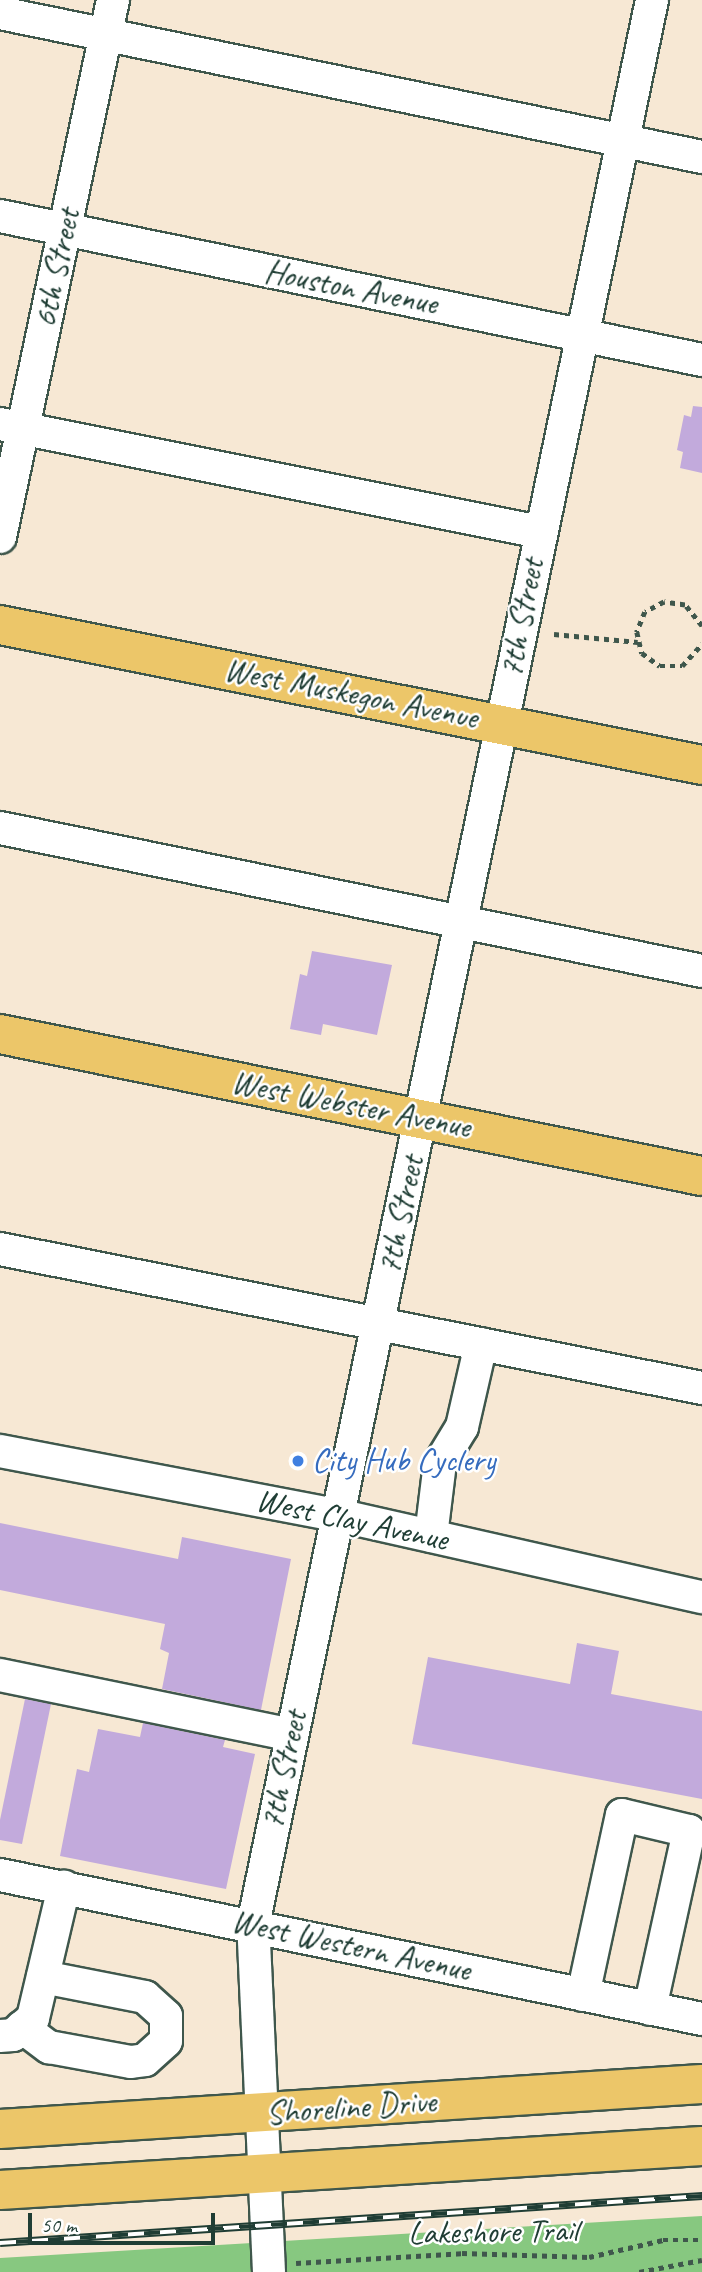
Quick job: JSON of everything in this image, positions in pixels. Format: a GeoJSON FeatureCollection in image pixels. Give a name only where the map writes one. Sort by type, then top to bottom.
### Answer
{"type":"FeatureCollection","features":[{"type":"Feature","properties":{"kind":"main road","name":"West Muskegon Avenue"},"geometry":{"type":"LineString","coordinates":[[0,625],[702,765]]}},
{"type":"Feature","properties":{"kind":"main road","name":"West Webster Avenue"},"geometry":{"type":"LineString","coordinates":[[0,1034],[702,1176]]}},
{"type":"Feature","properties":{"kind":"main road","name":"Shoreline Drive"},"geometry":{"type":"LineString","coordinates":[[0,2129],[702,2084]]}},
{"type":"Feature","properties":{"kind":"main road","name":"Shoreline Drive"},"geometry":{"type":"LineString","coordinates":[[0,2190],[702,2146]]}},
{"type":"Feature","properties":{"kind":"street","name":"6th Street"},"geometry":{"type":"LineString","coordinates":[[0,537],[11,427],[65,229],[113,0]]}},
{"type":"Feature","properties":{"kind":"street","name":"7th Street"},"geometry":{"type":"LineString","coordinates":[[268,2272],[253,1925],[652,0]]}},
{"type":"Feature","properties":{"kind":"street"},"geometry":{"type":"LineString","coordinates":[[0,13],[702,157]]}},
{"type":"Feature","properties":{"kind":"street","name":"Houston Avenue"},"geometry":{"type":"LineString","coordinates":[[0,216],[702,360]]}},
{"type":"Feature","properties":{"kind":"street"},"geometry":{"type":"LineString","coordinates":[[11,427],[540,533]]}},
{"type":"Feature","properties":{"kind":"street"},"geometry":{"type":"LineString","coordinates":[[0,828],[702,971]]}},
{"type":"Feature","properties":{"kind":"street"},"geometry":{"type":"LineString","coordinates":[[0,1249],[702,1388]]}},
{"type":"Feature","properties":{"kind":"street"},"geometry":{"type":"LineString","coordinates":[[431,1536],[440,1463],[458,1439],[481,1344]]}},
{"type":"Feature","properties":{"kind":"street","name":"West Clay Avenue"},"geometry":{"type":"LineString","coordinates":[[0,1451],[337,1515],[702,1597]]}},
{"type":"Feature","properties":{"kind":"street"},"geometry":{"type":"LineString","coordinates":[[0,1675],[292,1735]]}},
{"type":"Feature","properties":{"kind":"street"},"geometry":{"type":"LineString","coordinates":[[583,1995],[622,1815],[689,1831],[650,2009]]}},
{"type":"Feature","properties":{"kind":"street","name":"West Western Avenue"},"geometry":{"type":"LineString","coordinates":[[0,1875],[702,2019]]}},
{"type":"Feature","properties":{"kind":"street"},"geometry":{"type":"LineString","coordinates":[[11,2031],[33,2018],[64,1887]]}},
{"type":"Feature","properties":{"kind":"street"},"geometry":{"type":"LineString","coordinates":[[11,2031],[49,2047],[131,2062],[145,2060],[166,2041],[166,2016],[145,1997],[43,1977]]}},
{"type":"Feature","properties":{"kind":"path"},"geometry":{"type":"LineString","coordinates":[[702,626],[685,605],[664,602],[645,612],[638,642],[650,661],[671,668],[692,660],[702,644]]}},
{"type":"Feature","properties":{"kind":"path"},"geometry":{"type":"LineString","coordinates":[[554,634],[638,642]]}},
{"type":"Feature","properties":{"kind":"path","name":"Lakeshore Trail"},"geometry":{"type":"LineString","coordinates":[[292,2272],[292,2263],[462,2253],[589,2257],[663,2240],[702,2239]]}},
{"type":"Feature","properties":{"kind":"path"},"geometry":{"type":"LineString","coordinates":[[639,2272],[702,2260]]}},
{"type":"Feature","properties":{"kind":"green space"},"geometry":{"type":"Polygon","coordinates":[[[702,2216],[702,2272],[0,2272],[0,2258],[702,2216]]]}},
{"type":"Feature","properties":{"kind":"building"},"geometry":{"type":"Polygon","coordinates":[[[693,406],[702,407],[702,473],[680,468],[683,452],[677,450],[684,415],[691,417],[693,406]]]}},
{"type":"Feature","properties":{"kind":"building"},"geometry":{"type":"Polygon","coordinates":[[[312,951],[392,965],[377,1035],[323,1024],[321,1035],[290,1029],[300,974],[307,976],[312,951]]]}},
{"type":"Feature","properties":{"kind":"building"},"geometry":{"type":"Polygon","coordinates":[[[0,1523],[178,1559],[182,1537],[291,1559],[261,1710],[162,1689],[169,1653],[160,1649],[165,1624],[0,1590],[0,1523]]]}},
{"type":"Feature","properties":{"kind":"building"},"geometry":{"type":"Polygon","coordinates":[[[577,1643],[619,1651],[611,1694],[702,1711],[702,1799],[412,1744],[428,1657],[570,1684],[577,1643]]]}},
{"type":"Feature","properties":{"kind":"building"},"geometry":{"type":"Polygon","coordinates":[[[25,1699],[51,1704],[22,1844],[0,1840],[0,1820],[25,1699]]]}},
{"type":"Feature","properties":{"kind":"building"},"geometry":{"type":"Polygon","coordinates":[[[143,1723],[225,1740],[223,1747],[255,1754],[226,1889],[60,1856],[77,1769],[89,1772],[98,1729],[140,1737],[143,1723]]]}},
{"type":"Feature","properties":{"kind":"railway"},"geometry":{"type":"LineString","coordinates":[[0,2243],[702,2196]]}},
{"type":"Feature","properties":{"kind":"place","name":"City Hub Cyclery"},"geometry":{"type":"Point","coordinates":[298,1461]}}]}
